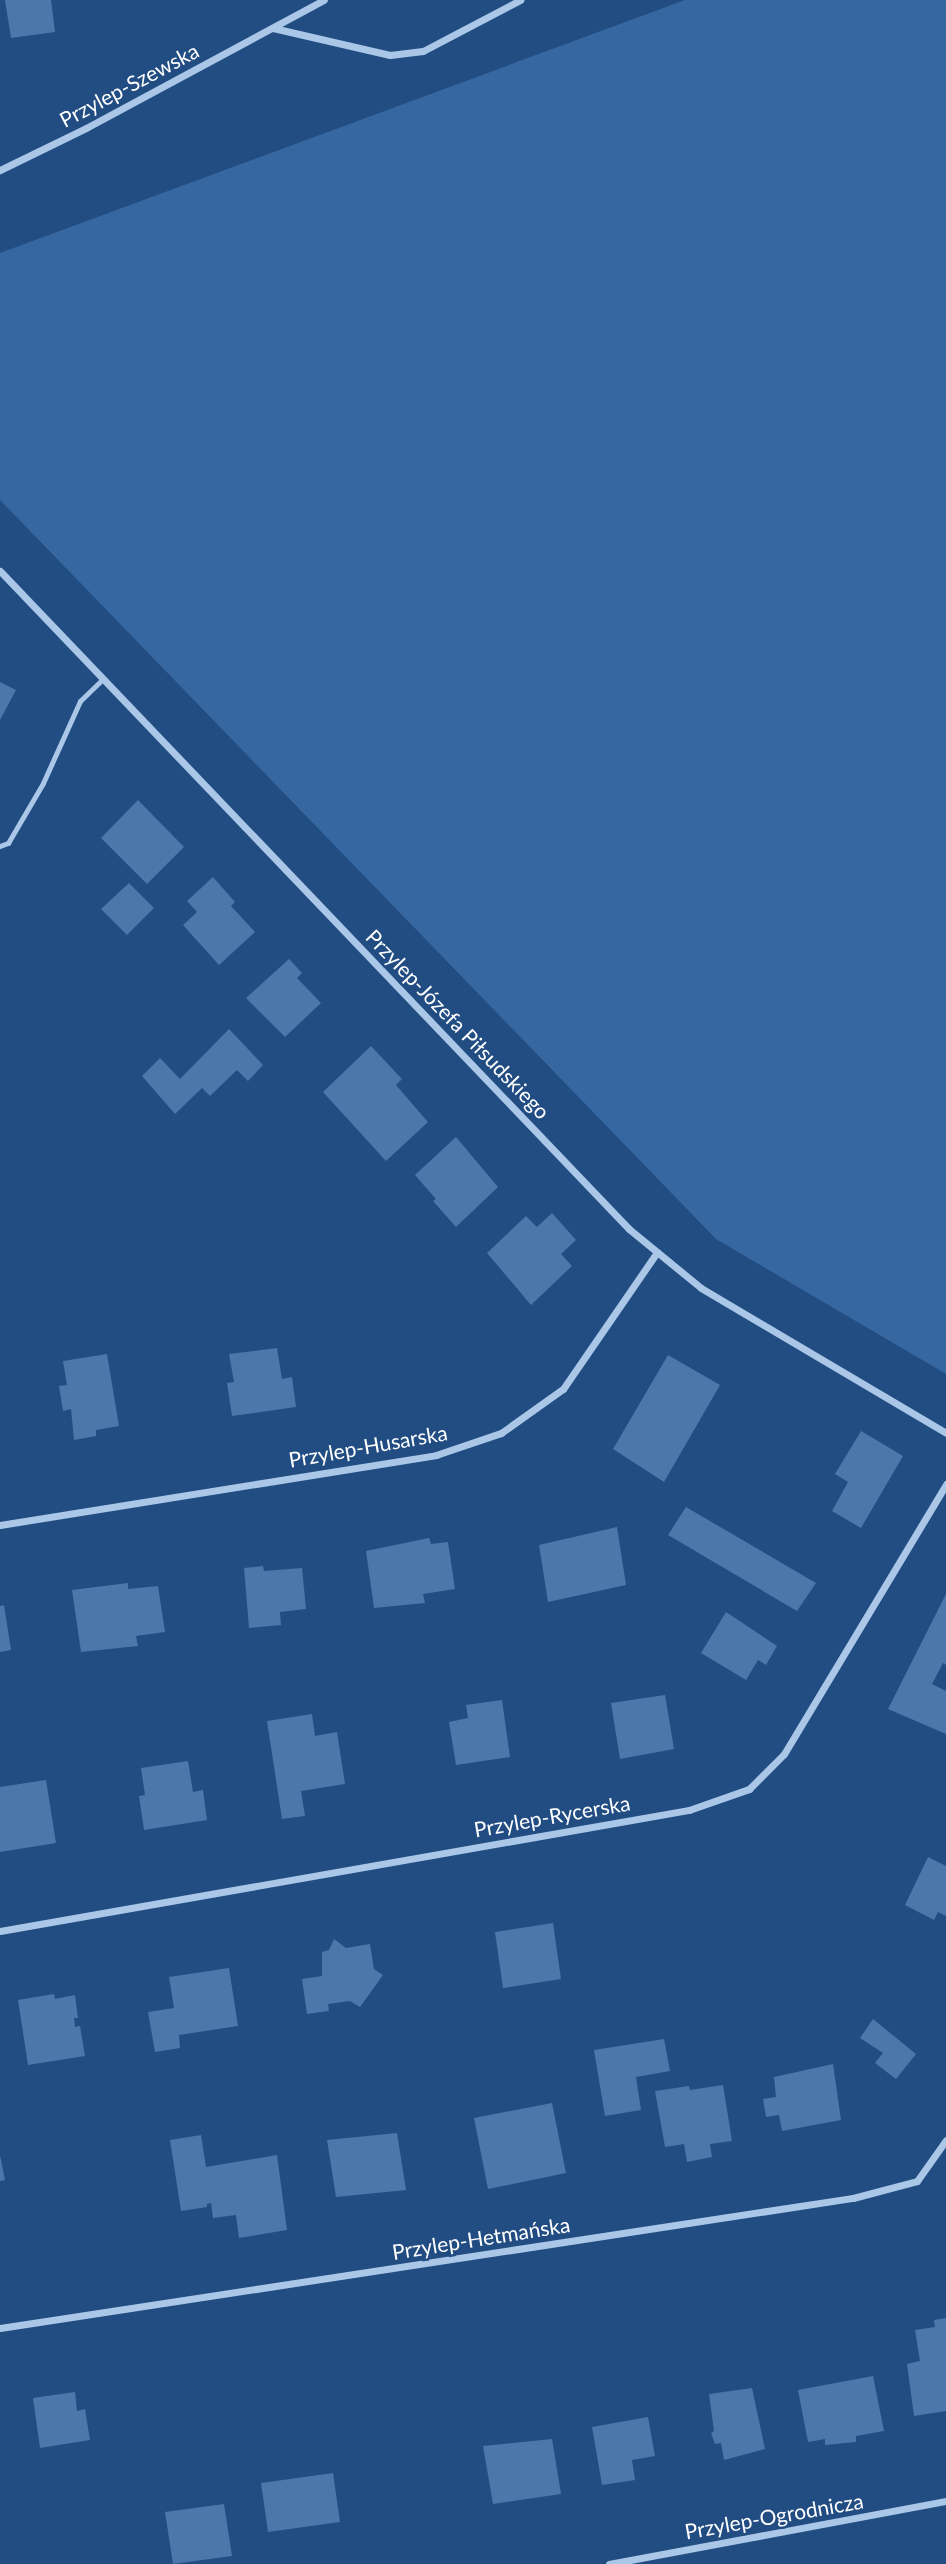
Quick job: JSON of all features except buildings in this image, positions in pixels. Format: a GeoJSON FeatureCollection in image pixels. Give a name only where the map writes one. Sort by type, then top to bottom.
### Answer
{"type":"FeatureCollection","features":[{"type":"Feature","properties":{"kind":"street","name":"Przylep-Szewska"},"geometry":{"type":"LineString","coordinates":[[0,170],[86,128],[324,0]]}},
{"type":"Feature","properties":{"kind":"street"},"geometry":{"type":"LineString","coordinates":[[273,28],[390,55],[401,54],[423,51],[520,0]]}},
{"type":"Feature","properties":{"kind":"street","name":"Przylep-Józefa Piłsudskiego"},"geometry":{"type":"LineString","coordinates":[[0,571],[629,1229],[701,1288],[946,1433]]}},
{"type":"Feature","properties":{"kind":"street","name":"Przylep-Husarska"},"geometry":{"type":"LineString","coordinates":[[0,1525],[436,1455],[501,1433],[563,1389],[657,1252]]}},
{"type":"Feature","properties":{"kind":"street","name":"Przylep-Rycerska"},"geometry":{"type":"LineString","coordinates":[[0,1931],[689,1810],[749,1789],[783,1754],[946,1484]]}},
{"type":"Feature","properties":{"kind":"street","name":"Przylep-Hetmańska"},"geometry":{"type":"LineString","coordinates":[[0,2328],[853,2198],[917,2180],[946,2140]]}},
{"type":"Feature","properties":{"kind":"street","name":"Przylep-Ogrodnicza"},"geometry":{"type":"LineString","coordinates":[[608,2564],[946,2501]]}},
{"type":"Feature","properties":{"kind":"lane"},"geometry":{"type":"LineString","coordinates":[[0,846],[8,843],[43,783],[80,701],[103,679]]}},
{"type":"Feature","properties":{"kind":"shaded area"},"geometry":{"type":"Polygon","coordinates":[[[685,0],[946,0],[946,1374],[716,1239],[0,500],[0,253],[685,0]]]}}]}
